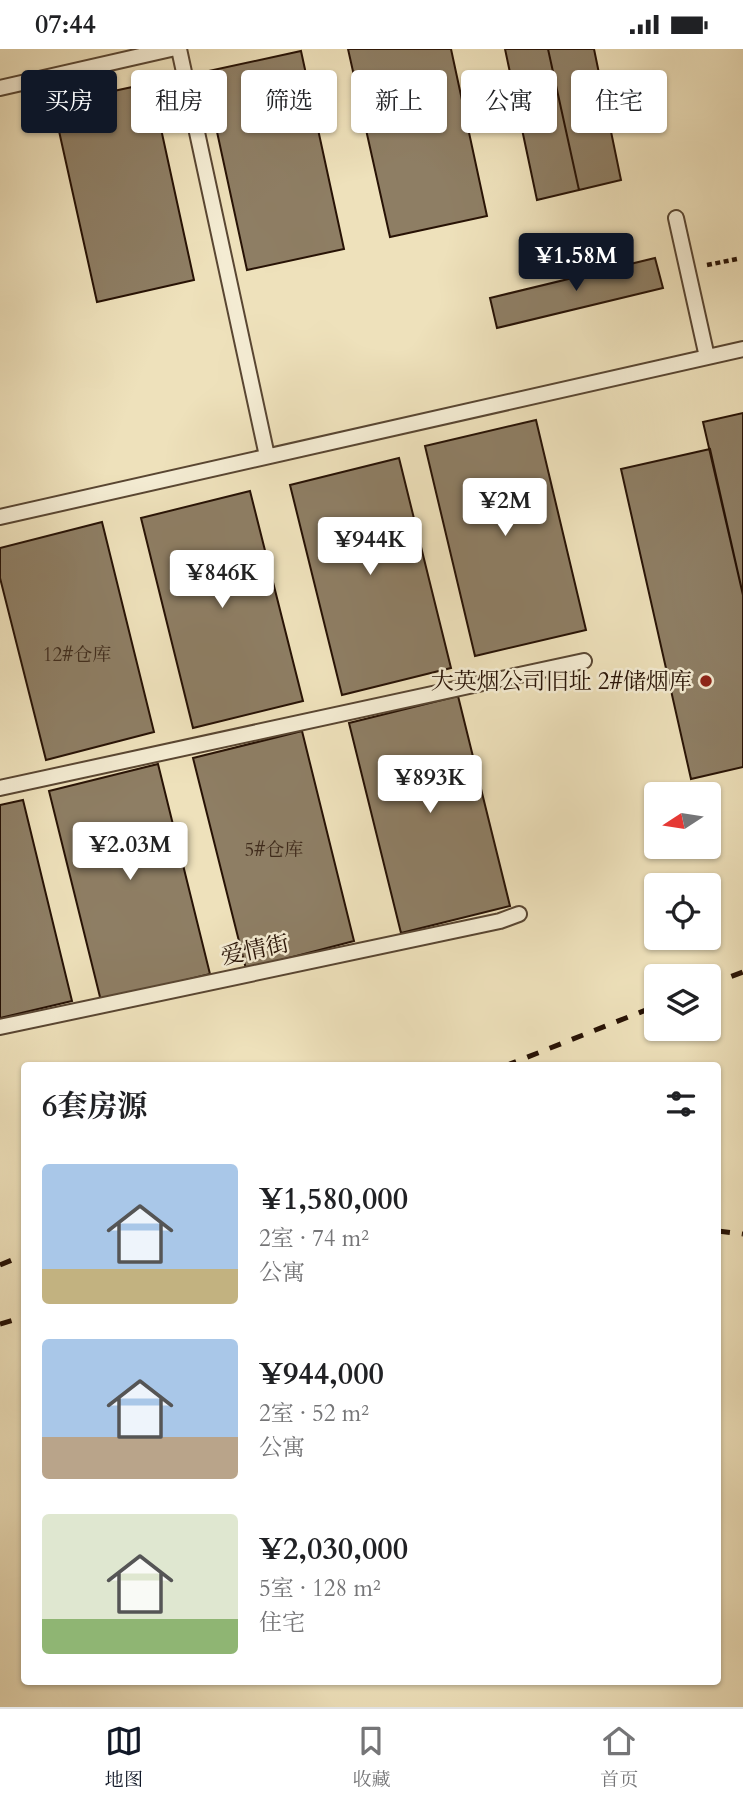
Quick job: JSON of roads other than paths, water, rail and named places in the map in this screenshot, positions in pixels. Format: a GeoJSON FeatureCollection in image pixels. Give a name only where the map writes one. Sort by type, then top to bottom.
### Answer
{"type":"FeatureCollection","features":[{"type":"Feature","properties":{"kind":"lane"},"geometry":{"type":"LineString","coordinates":[[0,88],[171,49]]}},
{"type":"Feature","properties":{"kind":"lane"},"geometry":{"type":"LineString","coordinates":[[178,49],[267,456]]}},
{"type":"Feature","properties":{"kind":"lane"},"geometry":{"type":"LineString","coordinates":[[676,218],[707,357]]}},
{"type":"Feature","properties":{"kind":"lane"},"geometry":{"type":"LineString","coordinates":[[0,517],[743,349]]}},
{"type":"Feature","properties":{"kind":"lane"},"geometry":{"type":"LineString","coordinates":[[0,788],[584,661]]}},
{"type":"Feature","properties":{"kind":"lane","name":"爱情街"},"geometry":{"type":"LineString","coordinates":[[0,1027],[500,921],[519,914]]}},
{"type":"Feature","properties":{"kind":"railway"},"geometry":{"type":"LineString","coordinates":[[721,980],[743,972]]}},
{"type":"Feature","properties":{"kind":"railway"},"geometry":{"type":"LineString","coordinates":[[515,1062],[644,1011]]}},
{"type":"Feature","properties":{"kind":"railway"},"geometry":{"type":"LineString","coordinates":[[721,1231],[743,1234]]}},
{"type":"Feature","properties":{"kind":"railway"},"geometry":{"type":"LineString","coordinates":[[0,1265],[21,1256]]}},
{"type":"Feature","properties":{"kind":"railway"},"geometry":{"type":"LineString","coordinates":[[0,1324],[21,1318]]}},
{"type":"Feature","properties":{"kind":"place","name":"大英烟公司旧址 2#储烟库"},"geometry":{"type":"Point","coordinates":[706,681]}}]}
